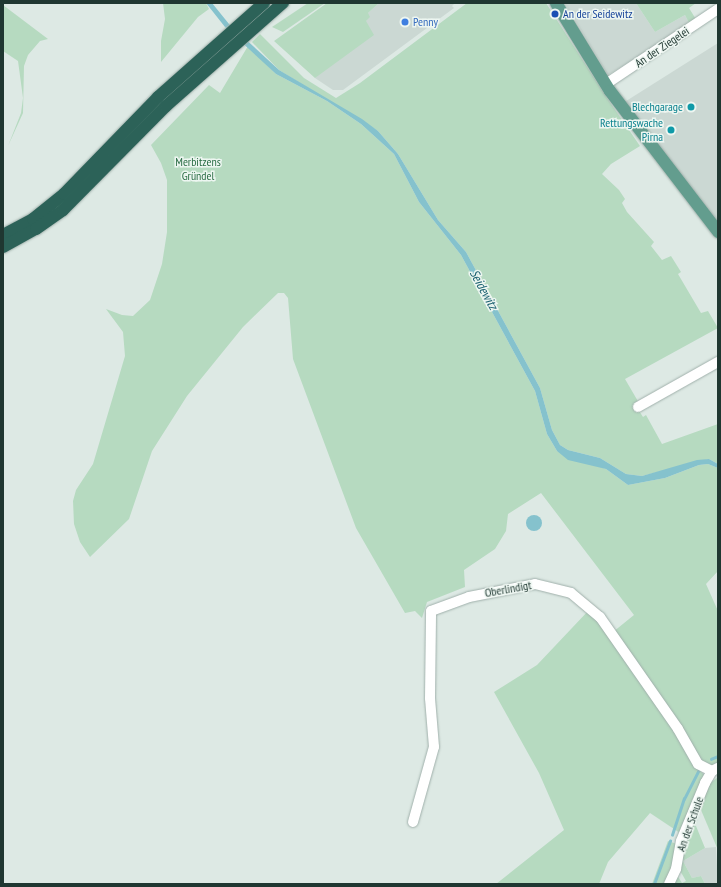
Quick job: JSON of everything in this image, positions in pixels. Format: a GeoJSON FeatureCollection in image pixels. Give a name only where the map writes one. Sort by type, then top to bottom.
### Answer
{"type":"FeatureCollection","features":[{"type":"Feature","properties":{"kind":"highway"},"geometry":{"type":"LineString","coordinates":[[3,235],[33,219],[64,194],[201,57],[268,7],[283,3]]}},
{"type":"Feature","properties":{"kind":"highway"},"geometry":{"type":"LineString","coordinates":[[3,247],[36,229],[63,210],[268,7],[287,3]]}},
{"type":"Feature","properties":{"kind":"main road"},"geometry":{"type":"LineString","coordinates":[[556,3],[606,84],[718,232]]}},
{"type":"Feature","properties":{"kind":"street","name":"An der Ziegelei"},"geometry":{"type":"LineString","coordinates":[[606,84],[718,9]]}},
{"type":"Feature","properties":{"kind":"street"},"geometry":{"type":"LineString","coordinates":[[638,407],[718,362]]}},
{"type":"Feature","properties":{"kind":"street","name":"Oberlindigt"},"geometry":{"type":"LineString","coordinates":[[413,822],[434,747],[430,698],[431,612],[468,597],[513,588],[546,585],[572,593],[595,613],[678,728],[698,764],[715,770]]}},
{"type":"Feature","properties":{"kind":"street","name":"An der Schule"},"geometry":{"type":"LineString","coordinates":[[669,884],[676,869],[681,841],[715,770]]}},
{"type":"Feature","properties":{"kind":"shaded area"},"geometry":{"type":"Polygon","coordinates":[[[379,3],[455,3],[452,6],[454,8],[343,90],[333,90],[315,78],[366,21],[368,13],[379,3]]]}},
{"type":"Feature","properties":{"kind":"shaded area"},"geometry":{"type":"Polygon","coordinates":[[[565,3],[636,3],[655,32],[685,15],[690,25],[608,75],[565,3]]]}},
{"type":"Feature","properties":{"kind":"shaded area"},"geometry":{"type":"Polygon","coordinates":[[[718,43],[718,226],[623,103],[718,43]]]}},
{"type":"Feature","properties":{"kind":"shaded area"},"geometry":{"type":"Polygon","coordinates":[[[716,847],[718,884],[705,884],[701,876],[692,878],[683,861],[705,848],[716,847]]]}},
{"type":"Feature","properties":{"kind":"green space"},"geometry":{"type":"Polygon","coordinates":[[[163,3],[206,3],[209,9],[198,17],[161,62],[161,41],[165,19],[163,3]]]}},
{"type":"Feature","properties":{"kind":"green space"},"geometry":{"type":"Polygon","coordinates":[[[308,3],[325,3],[283,32],[272,27],[308,3]]]}},
{"type":"Feature","properties":{"kind":"green space"},"geometry":{"type":"Polygon","coordinates":[[[327,3],[379,3],[368,13],[370,17],[366,21],[374,35],[315,78],[274,41],[327,3]]]}},
{"type":"Feature","properties":{"kind":"green space"},"geometry":{"type":"Polygon","coordinates":[[[467,3],[546,3],[607,98],[640,146],[611,164],[602,174],[619,190],[625,199],[622,203],[627,212],[654,242],[651,246],[662,260],[671,256],[681,272],[678,274],[701,313],[708,311],[718,328],[625,379],[639,403],[636,406],[643,417],[646,415],[662,444],[718,424],[718,464],[709,459],[642,476],[626,474],[600,458],[568,450],[560,445],[552,430],[540,388],[466,252],[438,220],[398,154],[378,131],[279,70],[252,42],[260,34],[304,78],[336,98],[360,83],[467,3]]]}},
{"type":"Feature","properties":{"kind":"green space"},"geometry":{"type":"Polygon","coordinates":[[[636,3],[696,3],[689,8],[697,21],[690,25],[685,15],[655,32],[636,3]]]}},
{"type":"Feature","properties":{"kind":"green space"},"geometry":{"type":"Polygon","coordinates":[[[3,5],[48,39],[40,41],[28,55],[24,66],[23,113],[8,146],[21,113],[23,98],[18,61],[3,51],[3,5]]]}},
{"type":"Feature","properties":{"kind":"green space","name":"Merbitzens Gründel"},"geometry":{"type":"Polygon","coordinates":[[[248,46],[276,74],[327,101],[361,124],[394,154],[419,202],[461,255],[535,391],[547,434],[557,451],[606,469],[628,485],[665,478],[699,465],[708,464],[718,468],[718,571],[706,584],[718,611],[718,764],[704,767],[613,632],[634,615],[541,493],[508,514],[506,531],[495,549],[464,570],[465,587],[427,602],[422,618],[415,611],[405,613],[356,528],[293,359],[288,298],[284,293],[278,293],[243,327],[187,396],[152,451],[129,519],[90,557],[80,542],[74,524],[73,501],[76,490],[93,464],[125,356],[123,332],[106,309],[122,315],[133,316],[150,300],[162,264],[167,232],[167,180],[161,163],[151,145],[209,85],[220,93],[248,46]]]}},
{"type":"Feature","properties":{"kind":"green space"},"geometry":{"type":"Polygon","coordinates":[[[589,610],[676,730],[696,766],[705,776],[680,833],[650,813],[608,862],[599,884],[496,884],[564,830],[539,773],[494,692],[537,665],[589,610]]]}},
{"type":"Feature","properties":{"kind":"green space"},"geometry":{"type":"Polygon","coordinates":[[[718,777],[718,850],[701,810],[708,785],[718,777]]]}},
{"type":"Feature","properties":{"kind":"green space"},"geometry":{"type":"Polygon","coordinates":[[[691,826],[696,826],[705,848],[683,861],[692,878],[701,876],[705,884],[672,884],[677,875],[682,883],[686,881],[678,867],[691,826]]]}},
{"type":"Feature","properties":{"kind":"green space"},"geometry":{"type":"Polygon","coordinates":[[[668,841],[677,844],[667,884],[652,884],[668,841]]]}},
{"type":"Feature","properties":{"kind":"water","name":"Seidewitz"},"geometry":{"type":"Polygon","coordinates":[[[206,3],[212,3],[229,24],[279,70],[362,119],[378,131],[398,154],[438,220],[466,252],[540,388],[552,430],[560,445],[568,450],[600,458],[626,474],[642,476],[697,460],[709,459],[718,464],[718,468],[708,464],[699,465],[665,478],[628,485],[606,469],[568,460],[557,451],[547,434],[535,391],[461,255],[419,202],[394,154],[361,124],[327,101],[276,74],[225,27],[206,3]]]}},
{"type":"Feature","properties":{"kind":"water"},"geometry":{"type":"Polygon","coordinates":[[[534,515],[541,520],[542,523],[537,530],[534,531],[527,526],[526,523],[531,516],[534,515]]]}},
{"type":"Feature","properties":{"kind":"waterway"},"geometry":{"type":"LineString","coordinates":[[711,759],[718,756]]}},
{"type":"Feature","properties":{"kind":"waterway"},"geometry":{"type":"LineString","coordinates":[[672,835],[684,799],[699,769]]}},
{"type":"Feature","properties":{"kind":"waterway"},"geometry":{"type":"LineString","coordinates":[[654,884],[670,841]]}},
{"type":"Feature","properties":{"kind":"place","name":"An der Seidewitz"},"geometry":{"type":"Point","coordinates":[555,14]}},
{"type":"Feature","properties":{"kind":"place","name":"Penny"},"geometry":{"type":"Point","coordinates":[405,22]}},
{"type":"Feature","properties":{"kind":"place","name":"Blechgarage"},"geometry":{"type":"Point","coordinates":[691,107]}},
{"type":"Feature","properties":{"kind":"place","name":"Rettungswache Pirna"},"geometry":{"type":"Point","coordinates":[671,130]}}]}
